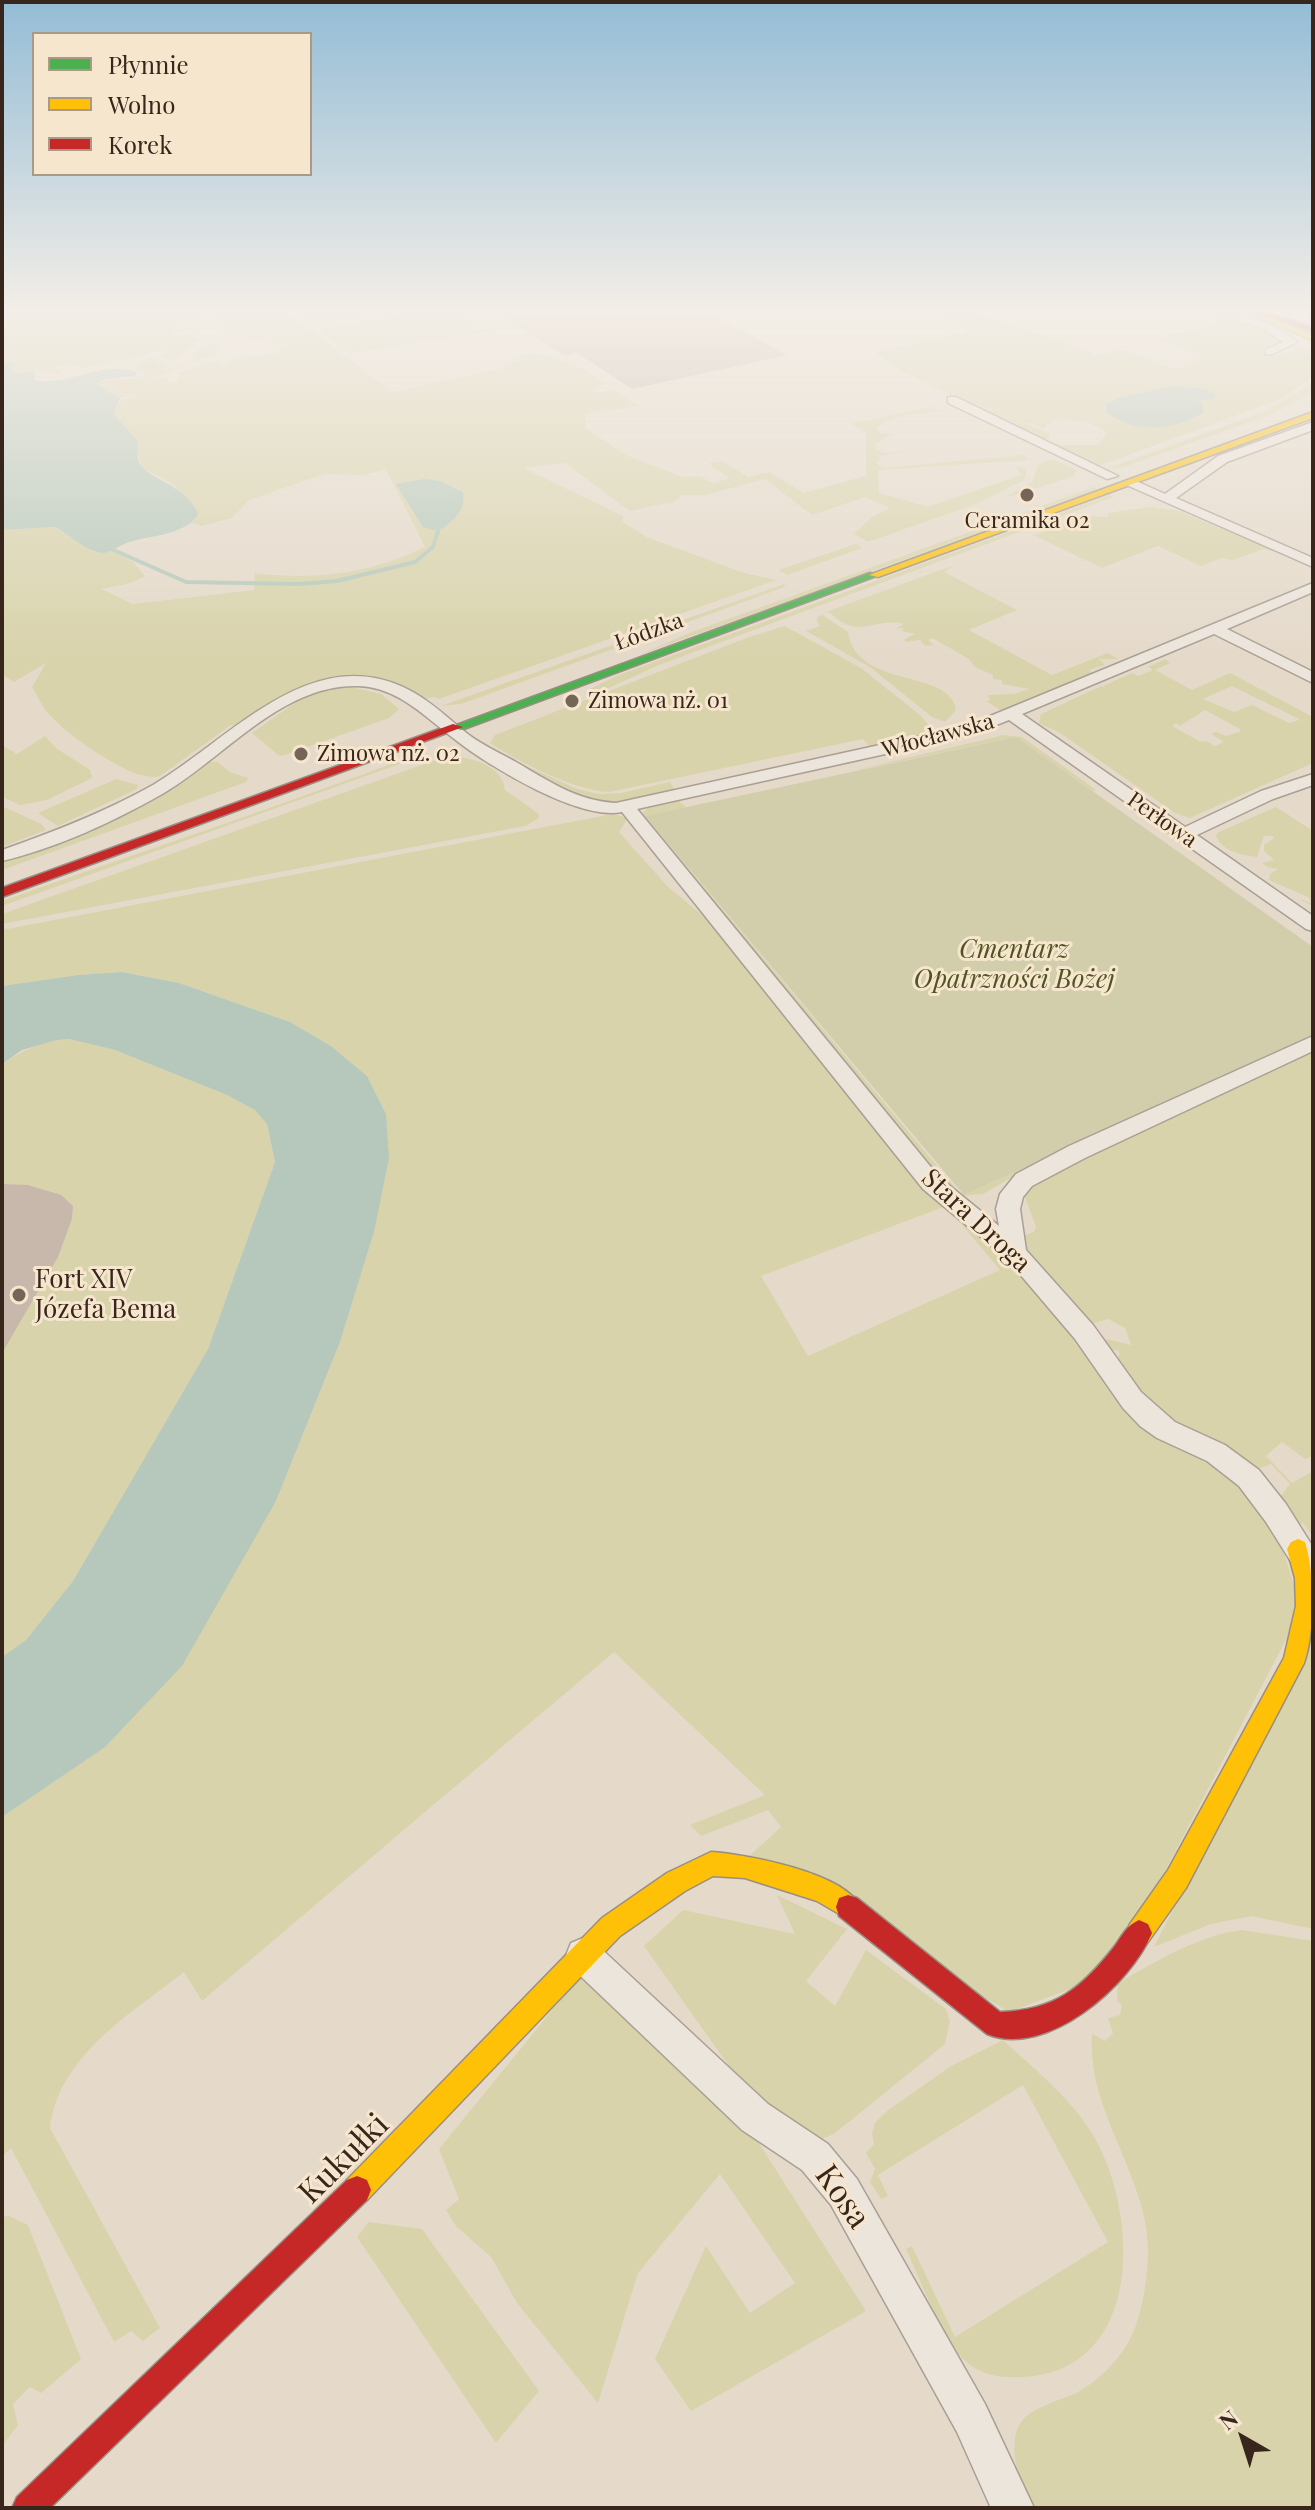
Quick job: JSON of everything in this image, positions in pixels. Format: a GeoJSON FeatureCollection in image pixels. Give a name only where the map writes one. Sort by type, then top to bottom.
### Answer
{"type":"FeatureCollection","features":[{"type":"Feature","properties":{"kind":"main road","name":"Łódzka"},"geometry":{"type":"LineString","coordinates":[[1120,480],[1253,426]]}},
{"type":"Feature","properties":{"kind":"main road","name":"Łódzka"},"geometry":{"type":"LineString","coordinates":[[2,876],[445,724],[1120,480],[1280,426]]}},
{"type":"Feature","properties":{"kind":"main road","name":"Łódzka"},"geometry":{"type":"LineString","coordinates":[[2,893],[445,724]]}},
{"type":"Feature","properties":{"kind":"main road","name":"Kukułki"},"geometry":{"type":"LineString","coordinates":[[28,2508],[350,2198],[611,1927],[641,1904],[711,1864],[745,1866],[823,1891],[854,1911],[996,2025],[1019,2026],[1041,2021],[1089,1997],[1112,1972],[1177,1879],[1279,1694],[1305,1635],[1310,1604],[1305,1560]]}},
{"type":"Feature","properties":{"kind":"street"},"geometry":{"type":"LineString","coordinates":[[1007,426],[1120,480],[1313,563]]}},
{"type":"Feature","properties":{"kind":"street"},"geometry":{"type":"LineString","coordinates":[[1164,499],[1182,491],[1199,473],[1217,462],[1313,426]]}},
{"type":"Feature","properties":{"kind":"street","name":"Włocławska"},"geometry":{"type":"LineString","coordinates":[[445,724],[561,795],[590,806],[626,806],[943,738],[1011,714],[1313,587]]}},
{"type":"Feature","properties":{"kind":"street"},"geometry":{"type":"LineString","coordinates":[[1214,628],[1313,678]]}},
{"type":"Feature","properties":{"kind":"street"},"geometry":{"type":"LineString","coordinates":[[2,856],[70,831],[158,789],[283,700],[305,690],[349,682],[381,684],[410,697],[445,724]]}},
{"type":"Feature","properties":{"kind":"street","name":"Perłowa"},"geometry":{"type":"LineString","coordinates":[[1011,714],[1313,925]]}},
{"type":"Feature","properties":{"kind":"street"},"geometry":{"type":"LineString","coordinates":[[1183,835],[1267,795],[1313,779]]}},
{"type":"Feature","properties":{"kind":"street","name":"Stara Droga"},"geometry":{"type":"LineString","coordinates":[[626,806],[931,1183],[1015,1253],[1084,1332],[1140,1409],[1166,1430],[1226,1459],[1249,1478],[1276,1513],[1305,1560]]}},
{"type":"Feature","properties":{"kind":"street"},"geometry":{"type":"LineString","coordinates":[[1015,1253],[1008,1209],[1012,1194],[1024,1180],[1077,1152],[1313,1043]]}},
{"type":"Feature","properties":{"kind":"street","name":"Kosa"},"geometry":{"type":"LineString","coordinates":[[583,1955],[755,2117],[815,2157],[844,2192],[971,2418],[1013,2508]]}},
{"type":"Feature","properties":{"kind":"shaded area"},"geometry":{"type":"Polygon","coordinates":[[[2,426],[124,426],[138,442],[137,458],[142,467],[184,495],[198,513],[188,525],[173,532],[135,540],[103,553],[86,547],[55,527],[2,530],[2,426]]]}},
{"type":"Feature","properties":{"kind":"shaded area"},"geometry":{"type":"Polygon","coordinates":[[[123,426],[585,426],[626,455],[683,477],[700,476],[713,483],[730,478],[710,463],[722,461],[748,477],[770,472],[803,493],[866,476],[866,433],[855,426],[880,426],[876,429],[880,433],[891,434],[875,445],[877,451],[888,453],[922,449],[879,456],[880,461],[876,462],[883,468],[1023,455],[1029,460],[878,470],[879,493],[928,507],[1021,475],[1015,466],[1027,469],[1024,480],[976,504],[868,542],[854,534],[870,518],[890,508],[865,497],[812,515],[765,479],[706,495],[681,495],[676,501],[630,511],[565,463],[524,468],[623,516],[623,522],[647,537],[744,573],[776,580],[439,699],[425,699],[399,685],[374,678],[351,676],[305,686],[238,726],[231,725],[160,776],[148,776],[101,756],[49,714],[32,687],[46,663],[14,682],[2,674],[2,530],[55,527],[94,552],[113,551],[133,562],[145,576],[131,583],[101,589],[133,604],[254,590],[255,573],[299,576],[364,569],[425,547],[386,469],[364,475],[324,474],[249,500],[232,518],[201,526],[191,523],[196,519],[194,504],[172,484],[143,468],[136,452],[139,446],[123,426]]]}},
{"type":"Feature","properties":{"kind":"shaded area"},"geometry":{"type":"Polygon","coordinates":[[[1017,426],[1032,426],[1049,433],[1049,439],[1017,426]]]}},
{"type":"Feature","properties":{"kind":"shaded area"},"geometry":{"type":"Polygon","coordinates":[[[1096,426],[1207,426],[1101,465],[1056,445],[1098,445],[1106,434],[1096,426]]]}},
{"type":"Feature","properties":{"kind":"shaded area"},"geometry":{"type":"Polygon","coordinates":[[[1224,426],[1239,426],[1124,467],[1109,468],[1224,426]]]}},
{"type":"Feature","properties":{"kind":"shaded area"},"geometry":{"type":"Polygon","coordinates":[[[1053,459],[1077,470],[1072,477],[1004,498],[1032,482],[1039,463],[1053,459]]]}},
{"type":"Feature","properties":{"kind":"shaded area"},"geometry":{"type":"Polygon","coordinates":[[[424,479],[440,481],[463,492],[457,515],[438,531],[423,527],[396,484],[424,479]]]}},
{"type":"Feature","properties":{"kind":"shaded area"},"geometry":{"type":"Polygon","coordinates":[[[1094,487],[1099,490],[641,654],[692,632],[1094,487]]]}},
{"type":"Feature","properties":{"kind":"shaded area"},"geometry":{"type":"Polygon","coordinates":[[[1110,495],[1114,497],[659,665],[600,692],[588,690],[616,676],[1110,495]]]}},
{"type":"Feature","properties":{"kind":"shaded area"},"geometry":{"type":"Polygon","coordinates":[[[1150,507],[1176,510],[1283,554],[1264,549],[1233,560],[1221,558],[1201,566],[1158,546],[1102,568],[1035,536],[1028,537],[1089,516],[1108,517],[1108,513],[1150,507]]]}},
{"type":"Feature","properties":{"kind":"shaded area"},"geometry":{"type":"Polygon","coordinates":[[[856,544],[862,548],[787,575],[778,570],[856,544]]]}},
{"type":"Feature","properties":{"kind":"shaded area"},"geometry":{"type":"Polygon","coordinates":[[[952,567],[944,572],[1017,610],[969,630],[1052,675],[1108,653],[1118,659],[1099,659],[1105,665],[1089,670],[1093,673],[1012,709],[1000,710],[986,701],[990,700],[988,695],[1014,694],[1029,689],[1002,684],[1002,680],[993,679],[993,675],[975,667],[969,659],[932,638],[928,640],[939,649],[933,645],[925,646],[920,640],[905,642],[915,634],[901,631],[904,628],[896,629],[901,623],[856,627],[829,612],[822,614],[952,567]]]}},
{"type":"Feature","properties":{"kind":"shaded area"},"geometry":{"type":"Polygon","coordinates":[[[784,584],[785,587],[461,704],[441,706],[784,584]]]}},
{"type":"Feature","properties":{"kind":"shaded area"},"geometry":{"type":"Polygon","coordinates":[[[821,614],[848,632],[855,650],[868,663],[938,688],[950,697],[956,710],[945,722],[932,717],[870,667],[806,631],[820,626],[816,619],[821,614]]]}},
{"type":"Feature","properties":{"kind":"shaded area"},"geometry":{"type":"Polygon","coordinates":[[[785,626],[861,668],[920,715],[932,729],[931,734],[871,749],[863,739],[609,792],[564,781],[531,767],[490,743],[495,735],[785,626]]]}},
{"type":"Feature","properties":{"kind":"shaded area"},"geometry":{"type":"Polygon","coordinates":[[[1165,659],[1170,663],[1155,670],[1192,690],[1230,673],[1313,717],[1313,763],[1190,818],[1175,813],[1060,733],[1039,723],[1041,714],[1101,686],[1105,688],[1103,686],[1132,673],[1138,676],[1153,670],[1148,667],[1165,659]],[[1232,686],[1203,699],[1234,712],[1252,705],[1289,723],[1299,720],[1299,719],[1232,686]],[[1205,710],[1180,726],[1176,723],[1172,726],[1215,746],[1224,742],[1211,734],[1216,732],[1226,736],[1240,732],[1240,729],[1205,710]]]}},
{"type":"Feature","properties":{"kind":"shaded area"},"geometry":{"type":"Polygon","coordinates":[[[347,686],[381,694],[399,709],[389,718],[282,756],[252,733],[303,697],[347,686]]]}},
{"type":"Feature","properties":{"kind":"shaded area"},"geometry":{"type":"Polygon","coordinates":[[[1004,735],[1022,737],[1096,790],[1093,791],[1016,737],[848,772],[1004,735]]]}},
{"type":"Feature","properties":{"kind":"shaded area"},"geometry":{"type":"Polygon","coordinates":[[[45,736],[56,748],[90,770],[92,778],[47,800],[20,805],[2,797],[2,745],[17,754],[45,736]]]}},
{"type":"Feature","properties":{"kind":"shaded area"},"geometry":{"type":"Polygon","coordinates":[[[415,755],[419,757],[2,906],[2,901],[415,755]]]}},
{"type":"Feature","properties":{"kind":"shaded area"},"geometry":{"type":"Polygon","coordinates":[[[447,756],[475,760],[491,768],[503,781],[505,790],[539,814],[538,819],[525,826],[2,924],[2,914],[447,756]]]}},
{"type":"Feature","properties":{"kind":"shaded area"},"geometry":{"type":"Polygon","coordinates":[[[513,760],[577,789],[599,794],[621,793],[670,782],[675,790],[607,804],[578,797],[513,760]]]}},
{"type":"Feature","properties":{"kind":"shaded area"},"geometry":{"type":"Polygon","coordinates":[[[210,762],[218,762],[230,772],[248,778],[246,782],[2,870],[2,863],[136,808],[210,762]]]}},
{"type":"Feature","properties":{"kind":"shaded area"},"geometry":{"type":"Polygon","coordinates":[[[835,776],[645,816],[962,1196],[938,1177],[641,814],[650,806],[678,800],[686,807],[835,776]]]}},
{"type":"Feature","properties":{"kind":"shaded area"},"geometry":{"type":"Polygon","coordinates":[[[116,779],[138,785],[137,789],[58,826],[38,813],[116,779]]]}},
{"type":"Feature","properties":{"kind":"shaded area"},"geometry":{"type":"Polygon","coordinates":[[[2,806],[41,824],[46,830],[2,847],[2,806]]]}},
{"type":"Feature","properties":{"kind":"shaded area"},"geometry":{"type":"Polygon","coordinates":[[[1276,807],[1313,831],[1313,906],[1299,899],[1312,903],[1308,897],[1269,880],[1270,874],[1278,869],[1262,863],[1274,860],[1264,851],[1264,845],[1273,836],[1264,836],[1257,857],[1227,848],[1216,835],[1276,807]]]}},
{"type":"Feature","properties":{"kind":"shaded area"},"geometry":{"type":"Polygon","coordinates":[[[613,814],[628,818],[619,832],[667,886],[718,928],[946,1206],[761,1276],[808,1356],[1000,1270],[953,1214],[961,1213],[1010,1255],[1072,1330],[1232,1475],[1274,1523],[1302,1609],[1141,1917],[1081,1985],[1009,2012],[747,1858],[781,1827],[768,1810],[701,1836],[690,1825],[765,1795],[614,1652],[202,2001],[184,1972],[100,2038],[82,2058],[56,2102],[50,2128],[160,2328],[143,2341],[131,2331],[114,2342],[11,2148],[2,2156],[2,1817],[104,1748],[276,1501],[340,1342],[374,1232],[386,1114],[367,1076],[331,1046],[290,1022],[179,983],[122,972],[2,986],[2,930],[613,814]]]}},
{"type":"Feature","properties":{"kind":"shaded area"},"geometry":{"type":"Polygon","coordinates":[[[122,972],[179,983],[290,1022],[331,1046],[367,1076],[386,1114],[389,1158],[374,1232],[340,1342],[276,1501],[182,1666],[104,1748],[2,1817],[2,1657],[26,1640],[73,1581],[208,1349],[275,1162],[267,1124],[255,1110],[227,1095],[115,1050],[69,1039],[57,1040],[22,1050],[2,1064],[2,986],[122,972]]]}},
{"type":"Feature","properties":{"kind":"shaded area"},"geometry":{"type":"Polygon","coordinates":[[[1313,1037],[1313,1040],[1007,1180],[983,1194],[962,1196],[1313,1037]]]}},
{"type":"Feature","properties":{"kind":"shaded area"},"geometry":{"type":"Polygon","coordinates":[[[69,1039],[115,1050],[227,1095],[255,1110],[267,1124],[275,1162],[208,1349],[73,1581],[26,1640],[2,1657],[2,1351],[58,1257],[72,1219],[73,1206],[57,1195],[40,1189],[2,1184],[2,1064],[34,1047],[69,1039]]]}},
{"type":"Feature","properties":{"kind":"shaded area"},"geometry":{"type":"Polygon","coordinates":[[[1313,1050],[1313,1456],[1305,1459],[1282,1442],[1266,1456],[1292,1483],[1313,1471],[1313,1537],[1303,1523],[1292,1528],[1277,1501],[1290,1484],[1271,1464],[1253,1471],[1157,1416],[1116,1358],[1120,1355],[1118,1350],[1110,1351],[1102,1342],[1107,1339],[1131,1345],[1125,1328],[1108,1319],[1091,1324],[1031,1262],[1020,1237],[1034,1232],[1036,1227],[1023,1192],[1046,1173],[1313,1050]]]}},
{"type":"Feature","properties":{"kind":"shaded area"},"geometry":{"type":"Polygon","coordinates":[[[1313,1633],[1313,1929],[1252,1916],[1211,1924],[1154,1947],[1313,1633]]]}},
{"type":"Feature","properties":{"kind":"shaded area"},"geometry":{"type":"Polygon","coordinates":[[[777,1895],[847,1929],[806,1981],[835,2006],[866,1950],[946,2009],[950,2021],[945,2044],[834,2134],[818,2140],[784,2126],[729,2066],[644,1946],[683,1910],[795,1934],[777,1895]]]}},
{"type":"Feature","properties":{"kind":"shaded area"},"geometry":{"type":"Polygon","coordinates":[[[1242,1930],[1313,1941],[1313,2508],[1029,2508],[1015,2460],[1015,2439],[1021,2422],[1043,2406],[1078,2392],[1109,2368],[1125,2348],[1136,2325],[1146,2279],[1148,2244],[1145,2221],[1131,2174],[1096,2082],[1092,2034],[1105,2041],[1113,2033],[1108,2018],[1120,2015],[1122,2006],[1117,2000],[1118,1983],[1194,1943],[1242,1930]]]}},
{"type":"Feature","properties":{"kind":"shaded area"},"geometry":{"type":"Polygon","coordinates":[[[584,1971],[746,2123],[866,2311],[691,2411],[655,2359],[706,2246],[750,2313],[795,2283],[720,2174],[638,2273],[598,2403],[517,2303],[491,2257],[456,2226],[446,2210],[459,2199],[439,2149],[584,1971]]]}},
{"type":"Feature","properties":{"kind":"shaded area"},"geometry":{"type":"Polygon","coordinates":[[[1003,2040],[1061,2094],[1086,2124],[1105,2159],[1116,2191],[1122,2226],[1123,2261],[1118,2295],[1107,2326],[1088,2351],[1061,2369],[1024,2377],[991,2375],[976,2369],[962,2358],[939,2322],[906,2249],[912,2246],[955,2337],[1108,2242],[1023,2085],[878,2175],[888,2196],[881,2199],[870,2182],[875,2169],[866,2153],[874,2144],[872,2133],[875,2123],[887,2111],[951,2066],[1003,2040]]]}},
{"type":"Feature","properties":{"kind":"shaded area"},"geometry":{"type":"Polygon","coordinates":[[[9,2216],[28,2225],[81,2359],[41,2393],[30,2387],[13,2404],[18,2425],[2,2446],[2,2217],[9,2216]]]}},
{"type":"Feature","properties":{"kind":"shaded area"},"geometry":{"type":"Polygon","coordinates":[[[369,2222],[422,2229],[539,2391],[496,2443],[357,2237],[369,2222]]]}},
{"type":"Feature","properties":{"kind":"green space","name":"Cmentarz Opatrzności Bożej"},"geometry":{"type":"Polygon","coordinates":[[[1016,737],[1313,947],[1313,1037],[964,1195],[645,816],[1016,737]]]}},
{"type":"Feature","properties":{"kind":"building","name":"Fort XIV Józefa Bema"},"geometry":{"type":"Polygon","coordinates":[[[2,1184],[28,1185],[61,1195],[73,1206],[72,1219],[58,1257],[2,1353],[2,1184]]]}},
{"type":"Feature","properties":{"kind":"waterway"},"geometry":{"type":"LineString","coordinates":[[109,548],[186,582],[298,584],[337,581],[415,562],[433,547],[438,531]]}},
{"type":"Feature","properties":{"kind":"traffic: fast"},"geometry":{"type":"LineString","coordinates":[[457,727],[874,575]]}},
{"type":"Feature","properties":{"kind":"traffic: slow"},"geometry":{"type":"LineString","coordinates":[[874,575],[1282,426]]}},
{"type":"Feature","properties":{"kind":"traffic: slow"},"geometry":{"type":"LineString","coordinates":[[1139,1933],[1177,1879],[1293,1663],[1307,1606],[1298,1549]]}},
{"type":"Feature","properties":{"kind":"traffic: slow"},"geometry":{"type":"LineString","coordinates":[[357,2190],[611,1927],[676,1882],[711,1864],[745,1866],[823,1891],[848,1907]]}},
{"type":"Feature","properties":{"kind":"traffic: jam"},"geometry":{"type":"LineString","coordinates":[[2,893],[457,727]]}},
{"type":"Feature","properties":{"kind":"traffic: jam"},"geometry":{"type":"LineString","coordinates":[[848,1907],[996,2025],[1044,2020],[1081,2001],[1111,1971],[1139,1933]]}},
{"type":"Feature","properties":{"kind":"traffic: jam"},"geometry":{"type":"LineString","coordinates":[[28,2508],[357,2190]]}},
{"type":"Feature","properties":{"kind":"place","name":"Ceramika 02"},"geometry":{"type":"Point","coordinates":[1027,495]}},
{"type":"Feature","properties":{"kind":"place","name":"Zimowa nż. 01"},"geometry":{"type":"Point","coordinates":[572,701]}},
{"type":"Feature","properties":{"kind":"place","name":"Zimowa nż. 02"},"geometry":{"type":"Point","coordinates":[301,754]}},
{"type":"Feature","properties":{"kind":"place","name":"Fort XIV Józefa Bema"},"geometry":{"type":"Point","coordinates":[19,1295]}}]}
